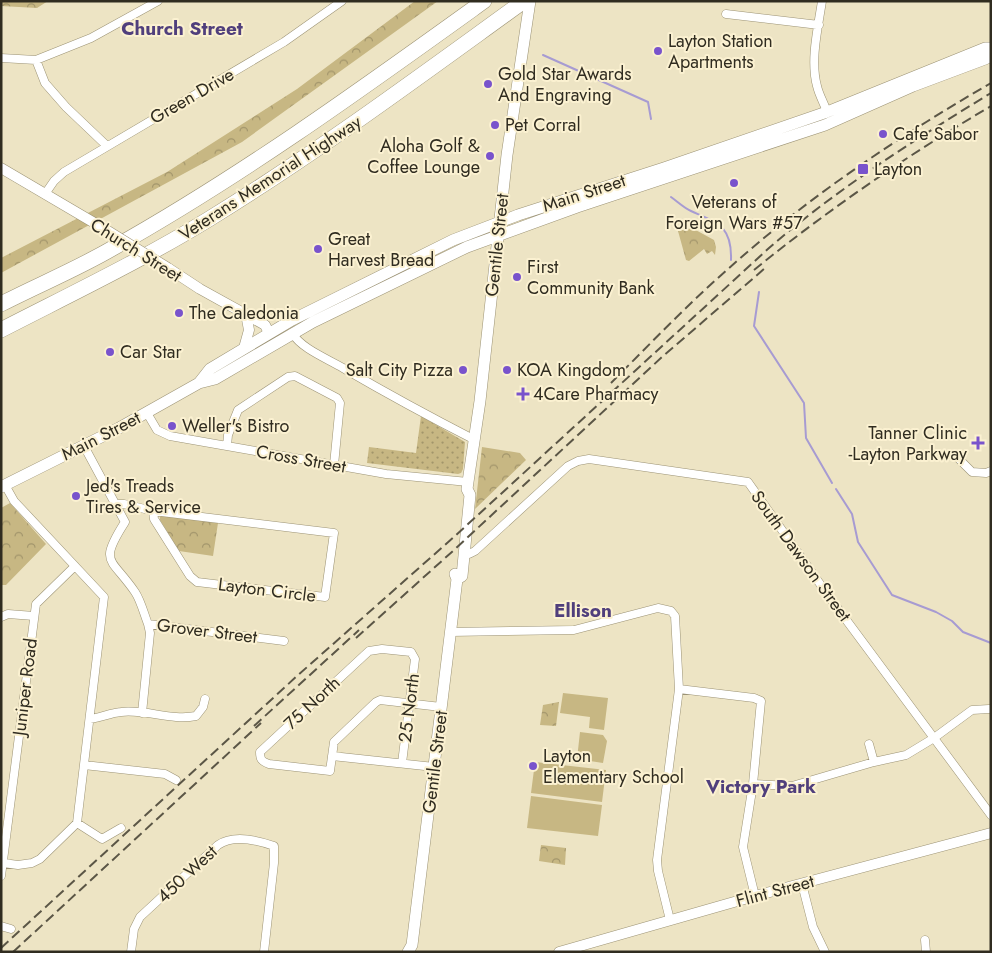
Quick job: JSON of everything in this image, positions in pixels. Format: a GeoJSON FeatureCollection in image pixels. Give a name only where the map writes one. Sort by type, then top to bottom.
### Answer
{"type":"FeatureCollection","features":[{"type":"Feature","properties":{"kind":"highway"},"geometry":{"type":"LineString","coordinates":[[375,80],[468,1]]}},
{"type":"Feature","properties":{"kind":"highway","name":"Veterans Memorial Highway"},"geometry":{"type":"LineString","coordinates":[[1,304],[112,249],[210,190],[375,80],[484,1]]}},
{"type":"Feature","properties":{"kind":"highway","name":"Veterans Memorial Highway"},"geometry":{"type":"LineString","coordinates":[[1,330],[166,244],[249,194],[376,109],[524,1]]}},
{"type":"Feature","properties":{"kind":"main road","name":"Gentile Street"},"geometry":{"type":"LineString","coordinates":[[412,950],[457,579],[455,575],[464,495],[468,486],[475,440],[507,155],[530,1]]}},
{"type":"Feature","properties":{"kind":"main road","name":"Main Street"},"geometry":{"type":"LineString","coordinates":[[198,383],[210,369],[269,333],[327,302],[453,240],[500,221],[587,191],[664,168],[827,112],[877,90],[991,48]]}},
{"type":"Feature","properties":{"kind":"main road","name":"Main Street"},"geometry":{"type":"LineString","coordinates":[[3,486],[147,413],[198,383],[215,379],[292,333],[448,255],[577,207],[825,125],[907,89],[991,56]]}},
{"type":"Feature","properties":{"kind":"main road"},"geometry":{"type":"LineString","coordinates":[[292,333],[294,326],[315,315],[327,302]]}},
{"type":"Feature","properties":{"kind":"main road","name":"Gentile Street"},"geometry":{"type":"LineString","coordinates":[[457,579],[462,576],[465,554],[470,495],[468,486]]}},
{"type":"Feature","properties":{"kind":"street"},"geometry":{"type":"LineString","coordinates":[[1,58],[36,60],[91,38],[158,1]]}},
{"type":"Feature","properties":{"kind":"street","name":"Green Drive"},"geometry":{"type":"LineString","coordinates":[[46,194],[54,181],[64,172],[276,47],[342,1]]}},
{"type":"Feature","properties":{"kind":"street"},"geometry":{"type":"LineString","coordinates":[[822,1],[815,75],[817,88],[827,112]]}},
{"type":"Feature","properties":{"kind":"street"},"geometry":{"type":"LineString","coordinates":[[726,14],[819,25]]}},
{"type":"Feature","properties":{"kind":"street"},"geometry":{"type":"LineString","coordinates":[[36,60],[45,83],[66,107],[107,146]]}},
{"type":"Feature","properties":{"kind":"street","name":"Church Street"},"geometry":{"type":"LineString","coordinates":[[2,170],[103,228],[200,289],[265,325],[269,333]]}},
{"type":"Feature","properties":{"kind":"street"},"geometry":{"type":"LineString","coordinates":[[244,348],[249,330],[246,314]]}},
{"type":"Feature","properties":{"kind":"street"},"geometry":{"type":"LineString","coordinates":[[292,333],[297,341],[316,353],[416,410],[475,440]]}},
{"type":"Feature","properties":{"kind":"street"},"geometry":{"type":"LineString","coordinates":[[227,446],[228,435],[238,410],[288,377],[295,376],[337,398],[340,403],[334,465]]}},
{"type":"Feature","properties":{"kind":"street","name":"Cross Street"},"geometry":{"type":"LineString","coordinates":[[147,413],[156,429],[164,435],[386,474],[468,486]]}},
{"type":"Feature","properties":{"kind":"street"},"geometry":{"type":"LineString","coordinates":[[84,446],[117,504]]}},
{"type":"Feature","properties":{"kind":"street"},"geometry":{"type":"LineString","coordinates":[[956,456],[972,472],[986,473],[991,471]]}},
{"type":"Feature","properties":{"kind":"street","name":"South Dawson Street"},"geometry":{"type":"LineString","coordinates":[[465,554],[474,551],[568,466],[578,460],[589,459],[748,482],[830,598],[934,738],[942,752],[991,814]]}},
{"type":"Feature","properties":{"kind":"street"},"geometry":{"type":"LineString","coordinates":[[3,486],[14,501],[104,597],[76,823],[40,859],[18,865],[3,862]]}},
{"type":"Feature","properties":{"kind":"street","name":"Layton Circle"},"geometry":{"type":"LineString","coordinates":[[117,504],[153,511],[334,533],[325,597],[197,582],[190,576],[154,519],[153,511]]}},
{"type":"Feature","properties":{"kind":"street","name":"Grover Street"},"geometry":{"type":"LineString","coordinates":[[117,504],[125,522],[111,543],[109,556],[113,565],[136,593],[148,624],[284,642]]}},
{"type":"Feature","properties":{"kind":"street","name":"Juniper Road"},"geometry":{"type":"LineString","coordinates":[[1,876],[36,604],[75,566]]}},
{"type":"Feature","properties":{"kind":"street"},"geometry":{"type":"LineString","coordinates":[[450,632],[574,630],[658,608],[671,611],[675,616],[679,689],[657,860],[670,920]]}},
{"type":"Feature","properties":{"kind":"street"},"geometry":{"type":"LineString","coordinates":[[1,617],[8,614],[34,616]]}},
{"type":"Feature","properties":{"kind":"street"},"geometry":{"type":"LineString","coordinates":[[142,713],[150,633],[148,624]]}},
{"type":"Feature","properties":{"kind":"street","name":"75 North"},"geometry":{"type":"LineString","coordinates":[[332,756],[330,771],[268,764],[262,762],[260,752],[369,650],[382,649],[413,654]]}},
{"type":"Feature","properties":{"kind":"street","name":"25 North"},"geometry":{"type":"LineString","coordinates":[[402,763],[415,658],[413,654]]}},
{"type":"Feature","properties":{"kind":"street"},"geometry":{"type":"LineString","coordinates":[[679,689],[754,698],[761,701],[753,784],[743,847],[755,896]]}},
{"type":"Feature","properties":{"kind":"street"},"geometry":{"type":"LineString","coordinates":[[90,718],[121,712],[183,718],[196,716],[203,707],[205,699]]}},
{"type":"Feature","properties":{"kind":"street"},"geometry":{"type":"LineString","coordinates":[[434,767],[332,756],[334,742],[380,700],[441,707]]}},
{"type":"Feature","properties":{"kind":"street"},"geometry":{"type":"LineString","coordinates":[[753,784],[792,786],[874,762],[906,755],[934,738],[972,710],[989,709]]}},
{"type":"Feature","properties":{"kind":"street"},"geometry":{"type":"LineString","coordinates":[[869,744],[874,762]]}},
{"type":"Feature","properties":{"kind":"street"},"geometry":{"type":"LineString","coordinates":[[84,765],[165,774],[176,780]]}},
{"type":"Feature","properties":{"kind":"street"},"geometry":{"type":"LineString","coordinates":[[76,823],[102,839],[121,828]]}},
{"type":"Feature","properties":{"kind":"street","name":"Flint Street"},"geometry":{"type":"LineString","coordinates":[[559,952],[755,896],[991,833]]}},
{"type":"Feature","properties":{"kind":"street","name":"450 West"},"geometry":{"type":"LineString","coordinates":[[131,952],[136,922],[218,844],[225,840],[259,841],[274,846],[274,863],[264,952]]}},
{"type":"Feature","properties":{"kind":"street"},"geometry":{"type":"LineString","coordinates":[[802,884],[813,927],[825,952]]}},
{"type":"Feature","properties":{"kind":"street"},"geometry":{"type":"LineString","coordinates":[[1,926],[10,929]]}},
{"type":"Feature","properties":{"kind":"street"},"geometry":{"type":"LineString","coordinates":[[924,940],[926,952]]}},
{"type":"Feature","properties":{"kind":"green space"},"geometry":{"type":"Polygon","coordinates":[[[1,1],[48,1],[37,8],[1,6],[1,1]]]}},
{"type":"Feature","properties":{"kind":"green space"},"geometry":{"type":"Polygon","coordinates":[[[415,1],[438,1],[242,142],[1,273],[1,258],[167,172],[297,89],[415,1]]]}},
{"type":"Feature","properties":{"kind":"green space"},"geometry":{"type":"Polygon","coordinates":[[[692,228],[714,240],[716,247],[715,255],[712,251],[707,254],[704,249],[689,261],[686,260],[678,231],[692,228]]]}},
{"type":"Feature","properties":{"kind":"green space"},"geometry":{"type":"Polygon","coordinates":[[[421,416],[465,442],[461,473],[367,463],[369,447],[416,453],[421,416]]]}},
{"type":"Feature","properties":{"kind":"green space"},"geometry":{"type":"Polygon","coordinates":[[[482,447],[520,453],[526,460],[475,509],[482,447]]]}},
{"type":"Feature","properties":{"kind":"green space"},"geometry":{"type":"Polygon","coordinates":[[[10,503],[46,544],[6,585],[1,585],[1,508],[10,503]]]}},
{"type":"Feature","properties":{"kind":"green space"},"geometry":{"type":"Polygon","coordinates":[[[162,515],[218,523],[213,556],[179,551],[160,520],[162,515]]]}},
{"type":"Feature","properties":{"kind":"green space"},"geometry":{"type":"Polygon","coordinates":[[[563,693],[608,698],[604,730],[589,728],[590,717],[560,713],[563,693]]]}},
{"type":"Feature","properties":{"kind":"green space"},"geometry":{"type":"Polygon","coordinates":[[[559,702],[556,726],[540,725],[543,705],[559,702]]]}},
{"type":"Feature","properties":{"kind":"green space"},"geometry":{"type":"Polygon","coordinates":[[[580,732],[603,735],[607,741],[603,763],[577,759],[580,732]]]}},
{"type":"Feature","properties":{"kind":"green space"},"geometry":{"type":"Polygon","coordinates":[[[535,762],[606,770],[602,802],[531,793],[535,762]]]}},
{"type":"Feature","properties":{"kind":"green space"},"geometry":{"type":"Polygon","coordinates":[[[531,796],[602,805],[598,836],[527,828],[531,796]]]}},
{"type":"Feature","properties":{"kind":"green space"},"geometry":{"type":"Polygon","coordinates":[[[541,845],[566,848],[565,865],[539,861],[541,845]]]}},
{"type":"Feature","properties":{"kind":"waterway"},"geometry":{"type":"LineString","coordinates":[[543,55],[648,102],[651,119]]}},
{"type":"Feature","properties":{"kind":"waterway"},"geometry":{"type":"LineString","coordinates":[[671,197],[686,208],[722,227],[729,240],[731,260]]}},
{"type":"Feature","properties":{"kind":"waterway"},"geometry":{"type":"LineString","coordinates":[[759,292],[754,326],[804,403],[806,438],[832,483]]}},
{"type":"Feature","properties":{"kind":"waterway"},"geometry":{"type":"LineString","coordinates":[[836,489],[852,514],[858,542],[892,595],[936,612],[952,621],[963,632],[991,643]]}},
{"type":"Feature","properties":{"kind":"railway"},"geometry":{"type":"LineString","coordinates":[[611,383],[713,283],[790,217],[855,169],[991,83]]}},
{"type":"Feature","properties":{"kind":"railway"},"geometry":{"type":"LineString","coordinates":[[1,948],[297,676],[455,536],[769,248],[849,185],[991,93]]}},
{"type":"Feature","properties":{"kind":"railway"},"geometry":{"type":"LineString","coordinates":[[754,270],[870,183],[991,106]]}},
{"type":"Feature","properties":{"kind":"railway"},"geometry":{"type":"LineString","coordinates":[[356,638],[662,357],[764,269]]}},
{"type":"Feature","properties":{"kind":"railway"},"geometry":{"type":"LineString","coordinates":[[254,726],[359,630]]}},
{"type":"Feature","properties":{"kind":"railway"},"geometry":{"type":"LineString","coordinates":[[13,952],[261,723]]}},
{"type":"Feature","properties":{"kind":"place","name":"Layton Station Apartments"},"geometry":{"type":"Point","coordinates":[658,51]}},
{"type":"Feature","properties":{"kind":"place","name":"Gold Star Awards And Engraving"},"geometry":{"type":"Point","coordinates":[488,84]}},
{"type":"Feature","properties":{"kind":"place","name":"Pet Corral"},"geometry":{"type":"Point","coordinates":[495,125]}},
{"type":"Feature","properties":{"kind":"place","name":"Cafe Sabor"},"geometry":{"type":"Point","coordinates":[883,134]}},
{"type":"Feature","properties":{"kind":"place","name":"Aloha Golf & Coffee Lounge"},"geometry":{"type":"Point","coordinates":[490,156]}},
{"type":"Feature","properties":{"kind":"place","name":"Layton"},"geometry":{"type":"Point","coordinates":[863,169]}},
{"type":"Feature","properties":{"kind":"place","name":"Veterans of Foreign Wars #57"},"geometry":{"type":"Point","coordinates":[734,183]}},
{"type":"Feature","properties":{"kind":"place","name":"Great Harvest Bread"},"geometry":{"type":"Point","coordinates":[318,249]}},
{"type":"Feature","properties":{"kind":"place","name":"First Community Bank"},"geometry":{"type":"Point","coordinates":[517,277]}},
{"type":"Feature","properties":{"kind":"place","name":"The Caledonia"},"geometry":{"type":"Point","coordinates":[179,313]}},
{"type":"Feature","properties":{"kind":"place","name":"Car Star"},"geometry":{"type":"Point","coordinates":[110,352]}},
{"type":"Feature","properties":{"kind":"place","name":"Salt City Pizza"},"geometry":{"type":"Point","coordinates":[463,370]}},
{"type":"Feature","properties":{"kind":"place","name":"KOA Kingdom"},"geometry":{"type":"Point","coordinates":[507,370]}},
{"type":"Feature","properties":{"kind":"place","name":"4Care Pharmacy"},"geometry":{"type":"Point","coordinates":[523,394]}},
{"type":"Feature","properties":{"kind":"place","name":"Weller's Bistro"},"geometry":{"type":"Point","coordinates":[172,426]}},
{"type":"Feature","properties":{"kind":"place","name":"Tanner Clinic -Layton Parkway"},"geometry":{"type":"Point","coordinates":[978,443]}},
{"type":"Feature","properties":{"kind":"place","name":"Jed's Treads Tires & Service"},"geometry":{"type":"Point","coordinates":[76,496]}},
{"type":"Feature","properties":{"kind":"place","name":"Layton Elementary School"},"geometry":{"type":"Point","coordinates":[533,766]}},
{"type":"Feature","properties":{"kind":"district","name":"Church Street"},"geometry":{"type":"Point","coordinates":[182,28]}},
{"type":"Feature","properties":{"kind":"district","name":"Ellison"},"geometry":{"type":"Point","coordinates":[583,610]}},
{"type":"Feature","properties":{"kind":"district","name":"Victory Park"},"geometry":{"type":"Point","coordinates":[761,786]}}]}
